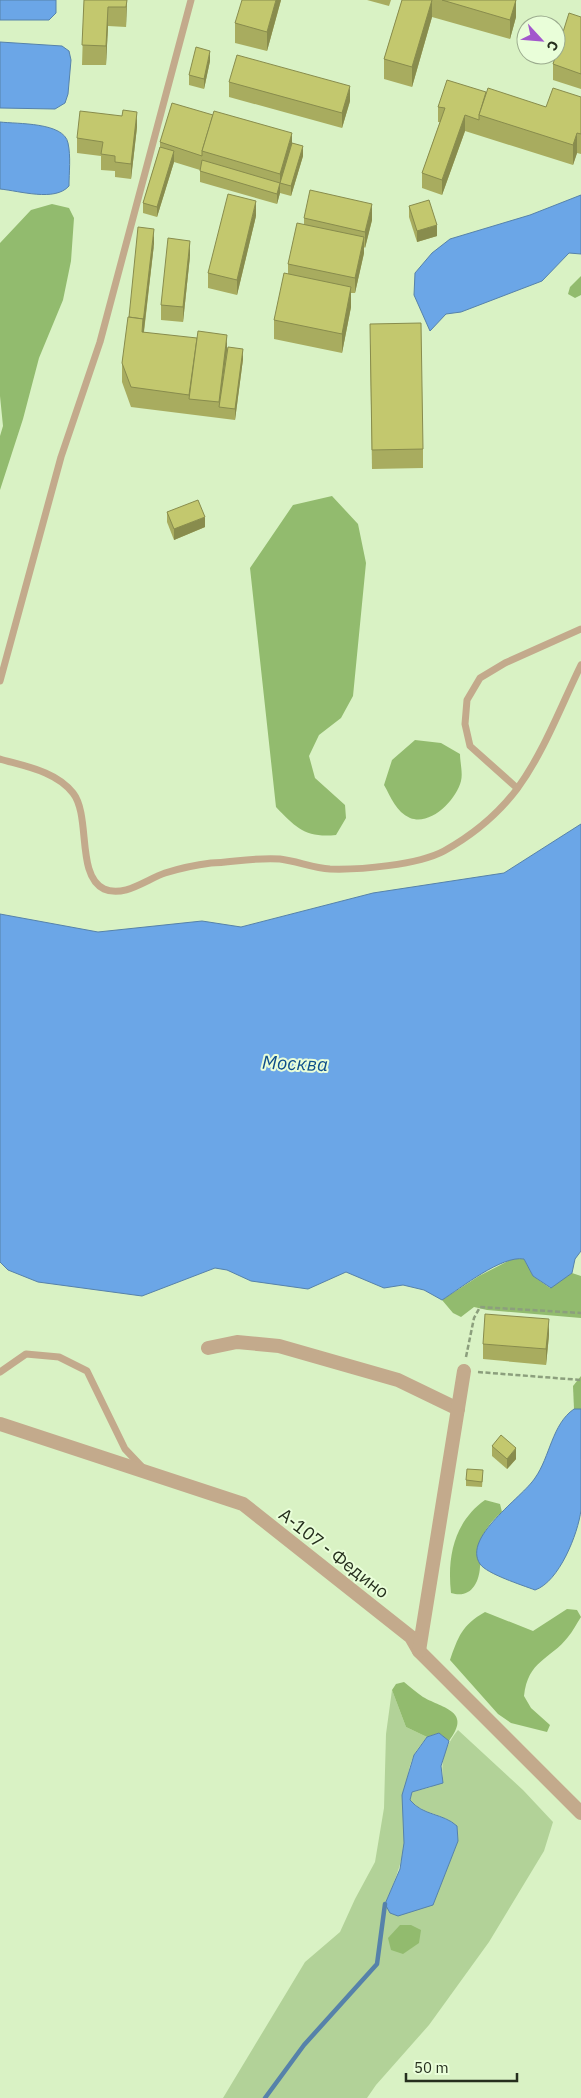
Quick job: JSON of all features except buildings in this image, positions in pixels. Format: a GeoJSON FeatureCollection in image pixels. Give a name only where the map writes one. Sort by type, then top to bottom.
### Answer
{"type":"FeatureCollection","features":[{"type":"Feature","properties":{"kind":"street"},"geometry":{"type":"LineString","coordinates":[[208,1348],[236,1342],[279,1346],[398,1380],[458,1409]]}},
{"type":"Feature","properties":{"kind":"street"},"geometry":{"type":"LineString","coordinates":[[419,1651],[464,1371]]}},
{"type":"Feature","properties":{"kind":"street","name":"А-107 - Федино"},"geometry":{"type":"LineString","coordinates":[[0,1424],[243,1504],[411,1637],[419,1651],[581,1813]]}},
{"type":"Feature","properties":{"kind":"lane"},"geometry":{"type":"LineString","coordinates":[[0,681],[61,457],[100,342],[191,0]]}},
{"type":"Feature","properties":{"kind":"lane"},"geometry":{"type":"LineString","coordinates":[[517,788],[470,746],[465,724],[467,700],[480,678],[505,662],[581,629]]}},
{"type":"Feature","properties":{"kind":"lane"},"geometry":{"type":"LineString","coordinates":[[0,759],[38,769],[62,782],[73,793],[82,814],[91,876],[102,888],[115,892],[134,887],[163,874],[192,865],[279,859],[328,869],[383,867],[442,852],[497,812],[517,788],[536,757],[581,665]]}},
{"type":"Feature","properties":{"kind":"lane"},"geometry":{"type":"LineString","coordinates":[[0,1372],[26,1354],[59,1357],[87,1372],[125,1448],[148,1474]]}},
{"type":"Feature","properties":{"kind":"path"},"geometry":{"type":"LineString","coordinates":[[581,1313],[480,1307],[474,1318],[464,1371],[581,1380]]}},
{"type":"Feature","properties":{"kind":"green space"},"geometry":{"type":"Polygon","coordinates":[[[52,204],[69,208],[74,218],[71,261],[63,300],[39,358],[23,419],[0,490],[0,436],[3,426],[0,396],[0,243],[31,210],[52,204]]]}},
{"type":"Feature","properties":{"kind":"green space"},"geometry":{"type":"Polygon","coordinates":[[[581,276],[581,295],[575,298],[568,294],[570,287],[581,276]]]}},
{"type":"Feature","properties":{"kind":"green space"},"geometry":{"type":"Polygon","coordinates":[[[332,496],[358,524],[366,563],[353,696],[341,718],[319,735],[309,756],[315,778],[345,805],[346,818],[336,835],[326,836],[302,830],[276,807],[250,568],[293,505],[332,496]]]}},
{"type":"Feature","properties":{"kind":"green space"},"geometry":{"type":"Polygon","coordinates":[[[415,740],[441,743],[460,754],[462,771],[461,781],[454,796],[442,810],[426,818],[418,819],[410,818],[401,812],[394,804],[384,785],[392,760],[415,740]]]}},
{"type":"Feature","properties":{"kind":"green space"},"geometry":{"type":"Polygon","coordinates":[[[514,1258],[524,1259],[533,1276],[550,1288],[572,1273],[581,1276],[581,1318],[487,1310],[474,1307],[461,1317],[453,1313],[442,1300],[479,1276],[514,1258]]]}},
{"type":"Feature","properties":{"kind":"green space"},"geometry":{"type":"Polygon","coordinates":[[[581,1376],[581,1409],[574,1409],[573,1386],[581,1376]]]}},
{"type":"Feature","properties":{"kind":"green space"},"geometry":{"type":"Polygon","coordinates":[[[485,1500],[500,1504],[502,1512],[488,1526],[479,1544],[480,1567],[478,1579],[468,1592],[463,1594],[451,1593],[450,1566],[455,1541],[466,1519],[485,1500]]]}},
{"type":"Feature","properties":{"kind":"green space"},"geometry":{"type":"Polygon","coordinates":[[[567,1609],[577,1610],[581,1617],[570,1635],[561,1645],[535,1668],[526,1684],[524,1696],[531,1708],[550,1725],[547,1732],[511,1723],[498,1714],[450,1660],[462,1632],[471,1622],[485,1612],[533,1631],[567,1609]]]}},
{"type":"Feature","properties":{"kind":"green space"},"geometry":{"type":"Polygon","coordinates":[[[404,1682],[423,1697],[447,1708],[456,1717],[458,1723],[449,1741],[439,1733],[427,1737],[406,1727],[392,1690],[396,1684],[404,1682]]]}},
{"type":"Feature","properties":{"kind":"green space"},"geometry":{"type":"Polygon","coordinates":[[[392,1690],[406,1727],[427,1737],[415,1753],[410,1766],[406,1788],[403,1854],[385,1904],[433,1904],[458,1841],[457,1826],[446,1819],[421,1809],[410,1800],[412,1792],[431,1787],[443,1777],[445,1752],[458,1730],[523,1790],[553,1822],[544,1851],[489,1942],[429,2025],[376,2085],[367,2098],[223,2098],[305,1962],[340,1932],[375,1862],[384,1808],[386,1734],[392,1690]]]}},
{"type":"Feature","properties":{"kind":"green space"},"geometry":{"type":"Polygon","coordinates":[[[400,1925],[411,1925],[421,1930],[419,1943],[403,1954],[391,1950],[388,1938],[400,1925]]]}},
{"type":"Feature","properties":{"kind":"water"},"geometry":{"type":"Polygon","coordinates":[[[0,0],[56,0],[56,13],[49,20],[0,20],[0,0]]]}},
{"type":"Feature","properties":{"kind":"water"},"geometry":{"type":"Polygon","coordinates":[[[0,42],[62,46],[69,51],[71,60],[68,94],[65,103],[55,109],[0,108],[0,42]]]}},
{"type":"Feature","properties":{"kind":"water"},"geometry":{"type":"Polygon","coordinates":[[[0,122],[39,125],[58,131],[65,136],[69,153],[69,186],[63,191],[46,195],[0,189],[0,122]]]}},
{"type":"Feature","properties":{"kind":"water"},"geometry":{"type":"Polygon","coordinates":[[[581,195],[581,254],[569,253],[542,281],[461,312],[446,314],[430,331],[414,295],[415,273],[432,253],[450,239],[530,215],[581,195]]]}},
{"type":"Feature","properties":{"kind":"water","name":"Москва"},"geometry":{"type":"Polygon","coordinates":[[[581,824],[581,1251],[575,1259],[572,1273],[551,1288],[533,1276],[524,1259],[515,1259],[493,1267],[442,1300],[424,1290],[403,1285],[384,1288],[346,1272],[308,1289],[251,1281],[227,1270],[215,1268],[142,1296],[38,1282],[8,1270],[0,1262],[0,914],[98,932],[202,921],[241,927],[373,893],[504,873],[581,824]]]}},
{"type":"Feature","properties":{"kind":"water"},"geometry":{"type":"Polygon","coordinates":[[[574,1409],[581,1409],[581,1510],[579,1520],[566,1556],[559,1568],[552,1578],[535,1590],[505,1579],[484,1568],[480,1564],[477,1553],[479,1542],[496,1518],[535,1478],[561,1423],[574,1409]]]}},
{"type":"Feature","properties":{"kind":"water"},"geometry":{"type":"Polygon","coordinates":[[[439,1733],[449,1741],[441,1766],[443,1783],[412,1792],[410,1800],[421,1809],[446,1819],[457,1826],[458,1841],[433,1905],[398,1916],[390,1913],[385,1904],[400,1869],[404,1843],[402,1795],[414,1755],[427,1737],[439,1733]]]}},
{"type":"Feature","properties":{"kind":"waterway"},"geometry":{"type":"LineString","coordinates":[[265,2098],[304,2045],[377,1964],[385,1904]]}}]}
